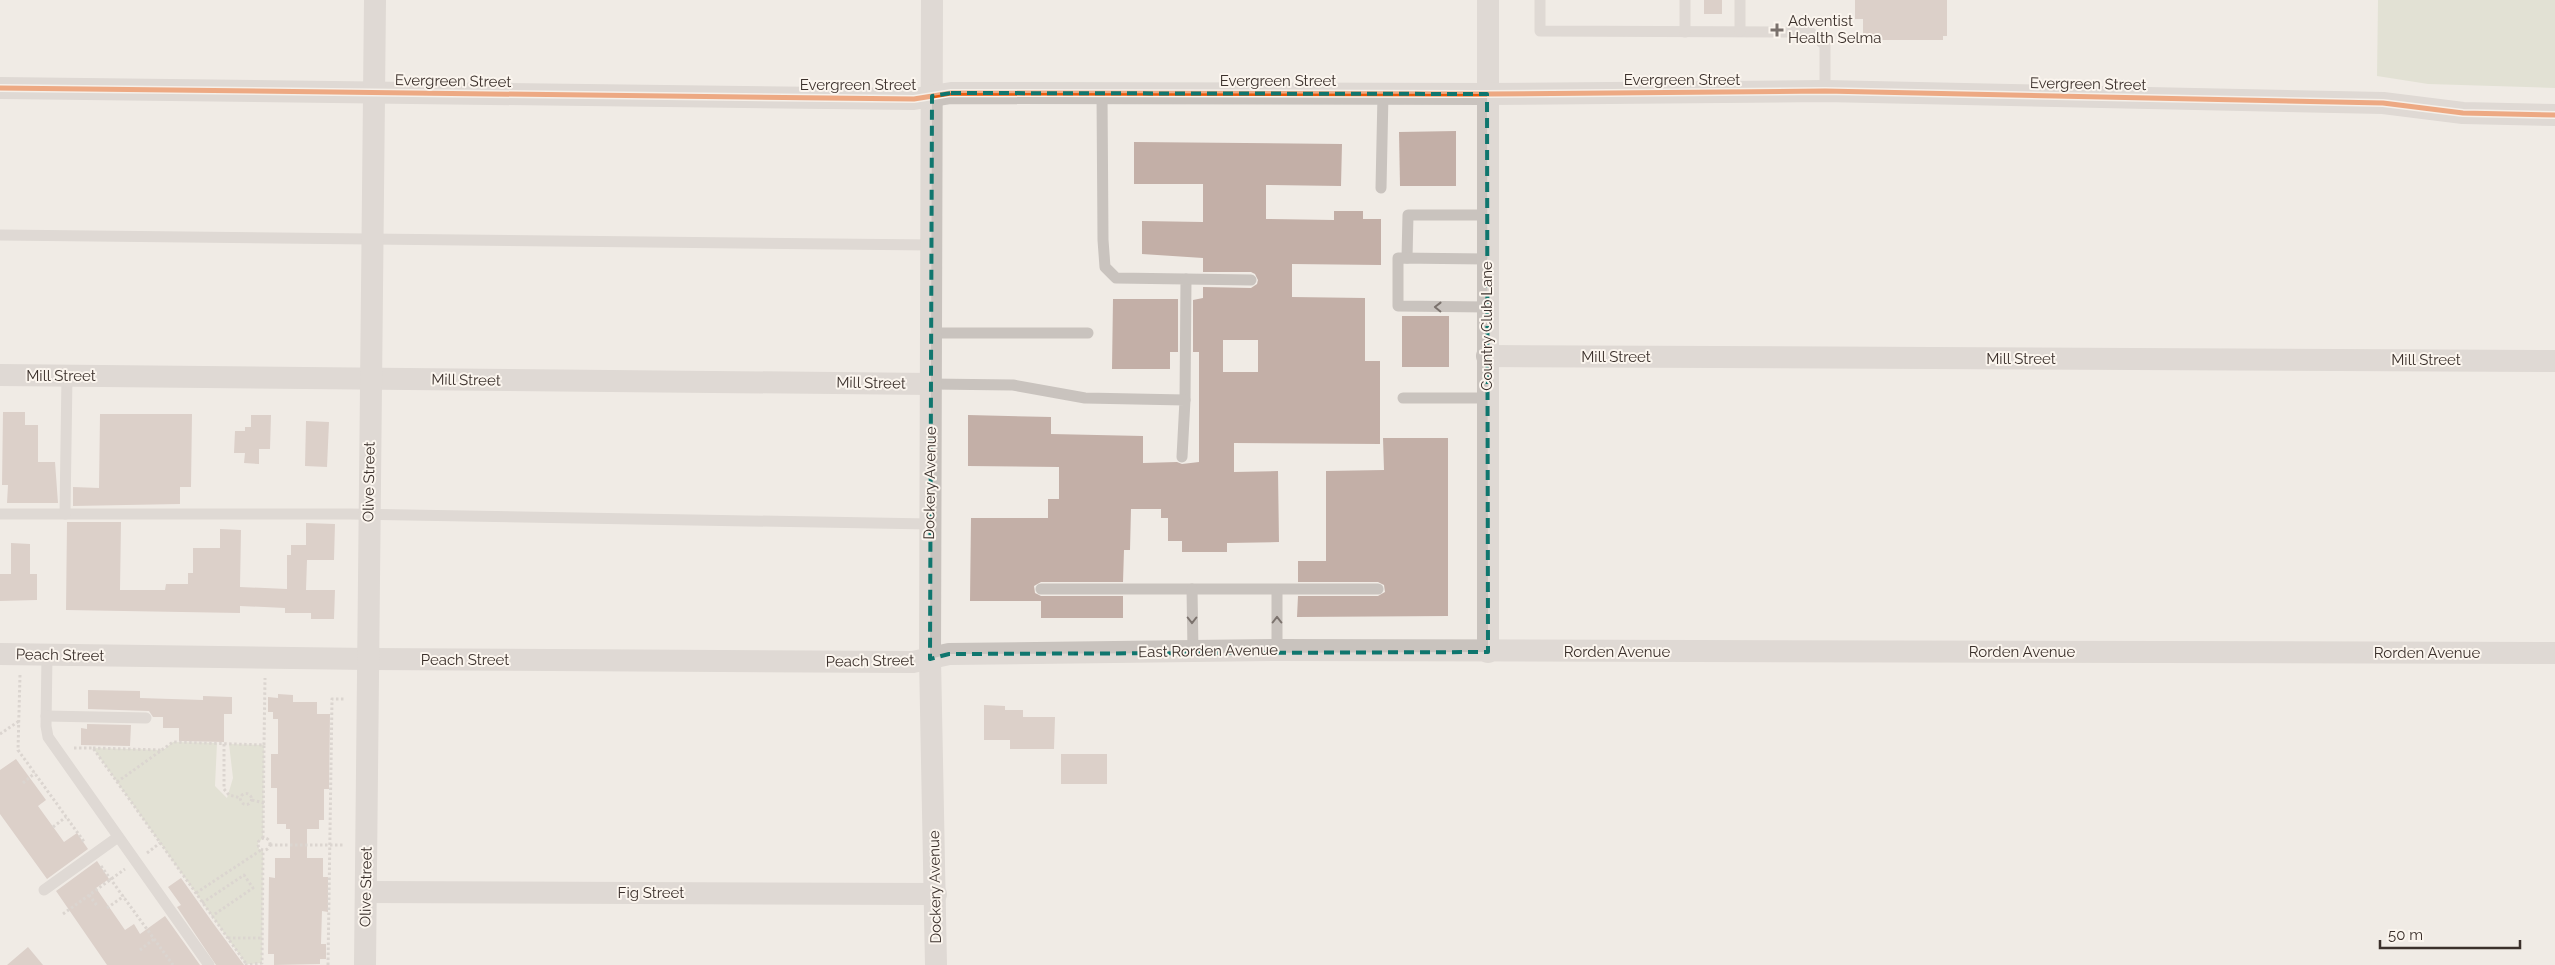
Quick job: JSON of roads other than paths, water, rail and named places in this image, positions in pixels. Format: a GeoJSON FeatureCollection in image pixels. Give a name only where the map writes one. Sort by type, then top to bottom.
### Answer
{"type":"FeatureCollection","features":[{"type":"Feature","properties":{"kind":"street","name":"Olive Street"},"geometry":{"type":"LineString","coordinates":[[365,965],[369,659],[368,514],[375,0]]}},
{"type":"Feature","properties":{"kind":"street","name":"Dockery Avenue"},"geometry":{"type":"LineString","coordinates":[[932,0],[930,659],[936,965]]}},
{"type":"Feature","properties":{"kind":"street","name":"Country Club Lane"},"geometry":{"type":"LineString","coordinates":[[1488,0],[1488,652]]}},
{"type":"Feature","properties":{"kind":"street","name":"Evergreen Street"},"geometry":{"type":"LineString","coordinates":[[0,88],[914,99],[951,93],[1487,94],[1825,91],[2383,102],[2463,113],[2555,114]]}},
{"type":"Feature","properties":{"kind":"street","name":"Mill Street"},"geometry":{"type":"LineString","coordinates":[[1487,356],[2555,361]]}},
{"type":"Feature","properties":{"kind":"street","name":"Mill Street"},"geometry":{"type":"LineString","coordinates":[[0,375],[931,384]]}},
{"type":"Feature","properties":{"kind":"street","name":"East Rorden Avenue"},"geometry":{"type":"LineString","coordinates":[[930,659],[948,654],[1277,650],[1488,652]]}},
{"type":"Feature","properties":{"kind":"street","name":"Rorden Avenue"},"geometry":{"type":"LineString","coordinates":[[1488,652],[2555,653]]}},
{"type":"Feature","properties":{"kind":"street","name":"Peach Street"},"geometry":{"type":"LineString","coordinates":[[0,654],[369,659],[913,662],[930,659]]}},
{"type":"Feature","properties":{"kind":"street","name":"Fig Street"},"geometry":{"type":"LineString","coordinates":[[367,892],[936,894]]}},
{"type":"Feature","properties":{"kind":"lane"},"geometry":{"type":"LineString","coordinates":[[1540,0],[1540,31],[1810,32],[1825,45],[1825,91]]}},
{"type":"Feature","properties":{"kind":"lane"},"geometry":{"type":"LineString","coordinates":[[1685,0],[1685,32]]}},
{"type":"Feature","properties":{"kind":"lane"},"geometry":{"type":"LineString","coordinates":[[1740,0],[1740,31]]}},
{"type":"Feature","properties":{"kind":"lane"},"geometry":{"type":"LineString","coordinates":[[1102,93],[1103,240],[1105,267],[1116,278],[1251,280]]}},
{"type":"Feature","properties":{"kind":"lane"},"geometry":{"type":"LineString","coordinates":[[1381,188],[1383,94]]}},
{"type":"Feature","properties":{"kind":"lane"},"geometry":{"type":"LineString","coordinates":[[1408,258],[1408,215],[1487,215]]}},
{"type":"Feature","properties":{"kind":"lane"},"geometry":{"type":"LineString","coordinates":[[0,235],[931,246]]}},
{"type":"Feature","properties":{"kind":"lane"},"geometry":{"type":"LineString","coordinates":[[1487,259],[1398,258],[1398,306],[1487,308]]}},
{"type":"Feature","properties":{"kind":"lane"},"geometry":{"type":"LineString","coordinates":[[1182,457],[1185,400],[1186,279]]}},
{"type":"Feature","properties":{"kind":"lane"},"geometry":{"type":"LineString","coordinates":[[932,333],[1088,333]]}},
{"type":"Feature","properties":{"kind":"lane"},"geometry":{"type":"LineString","coordinates":[[66,514],[68,376]]}},
{"type":"Feature","properties":{"kind":"lane"},"geometry":{"type":"LineString","coordinates":[[931,384],[1013,385],[1085,398],[1185,400]]}},
{"type":"Feature","properties":{"kind":"lane"},"geometry":{"type":"LineString","coordinates":[[1403,398],[1487,398]]}},
{"type":"Feature","properties":{"kind":"lane"},"geometry":{"type":"LineString","coordinates":[[0,514],[368,514],[930,524]]}},
{"type":"Feature","properties":{"kind":"lane"},"geometry":{"type":"LineString","coordinates":[[1041,589],[1378,589]]}},
{"type":"Feature","properties":{"kind":"lane"},"geometry":{"type":"LineString","coordinates":[[1192,589],[1193,651]]}},
{"type":"Feature","properties":{"kind":"lane"},"geometry":{"type":"LineString","coordinates":[[1277,590],[1277,650]]}},
{"type":"Feature","properties":{"kind":"lane"},"geometry":{"type":"LineString","coordinates":[[47,655],[46,716],[48,737],[54,749],[209,965]]}},
{"type":"Feature","properties":{"kind":"lane"},"geometry":{"type":"LineString","coordinates":[[46,716],[146,718]]}},
{"type":"Feature","properties":{"kind":"lane"},"geometry":{"type":"LineString","coordinates":[[44,890],[118,837]]}},
{"type":"Feature","properties":{"kind":"place","name":"Adventist Health Selma"},"geometry":{"type":"Point","coordinates":[1777,30]}}]}
